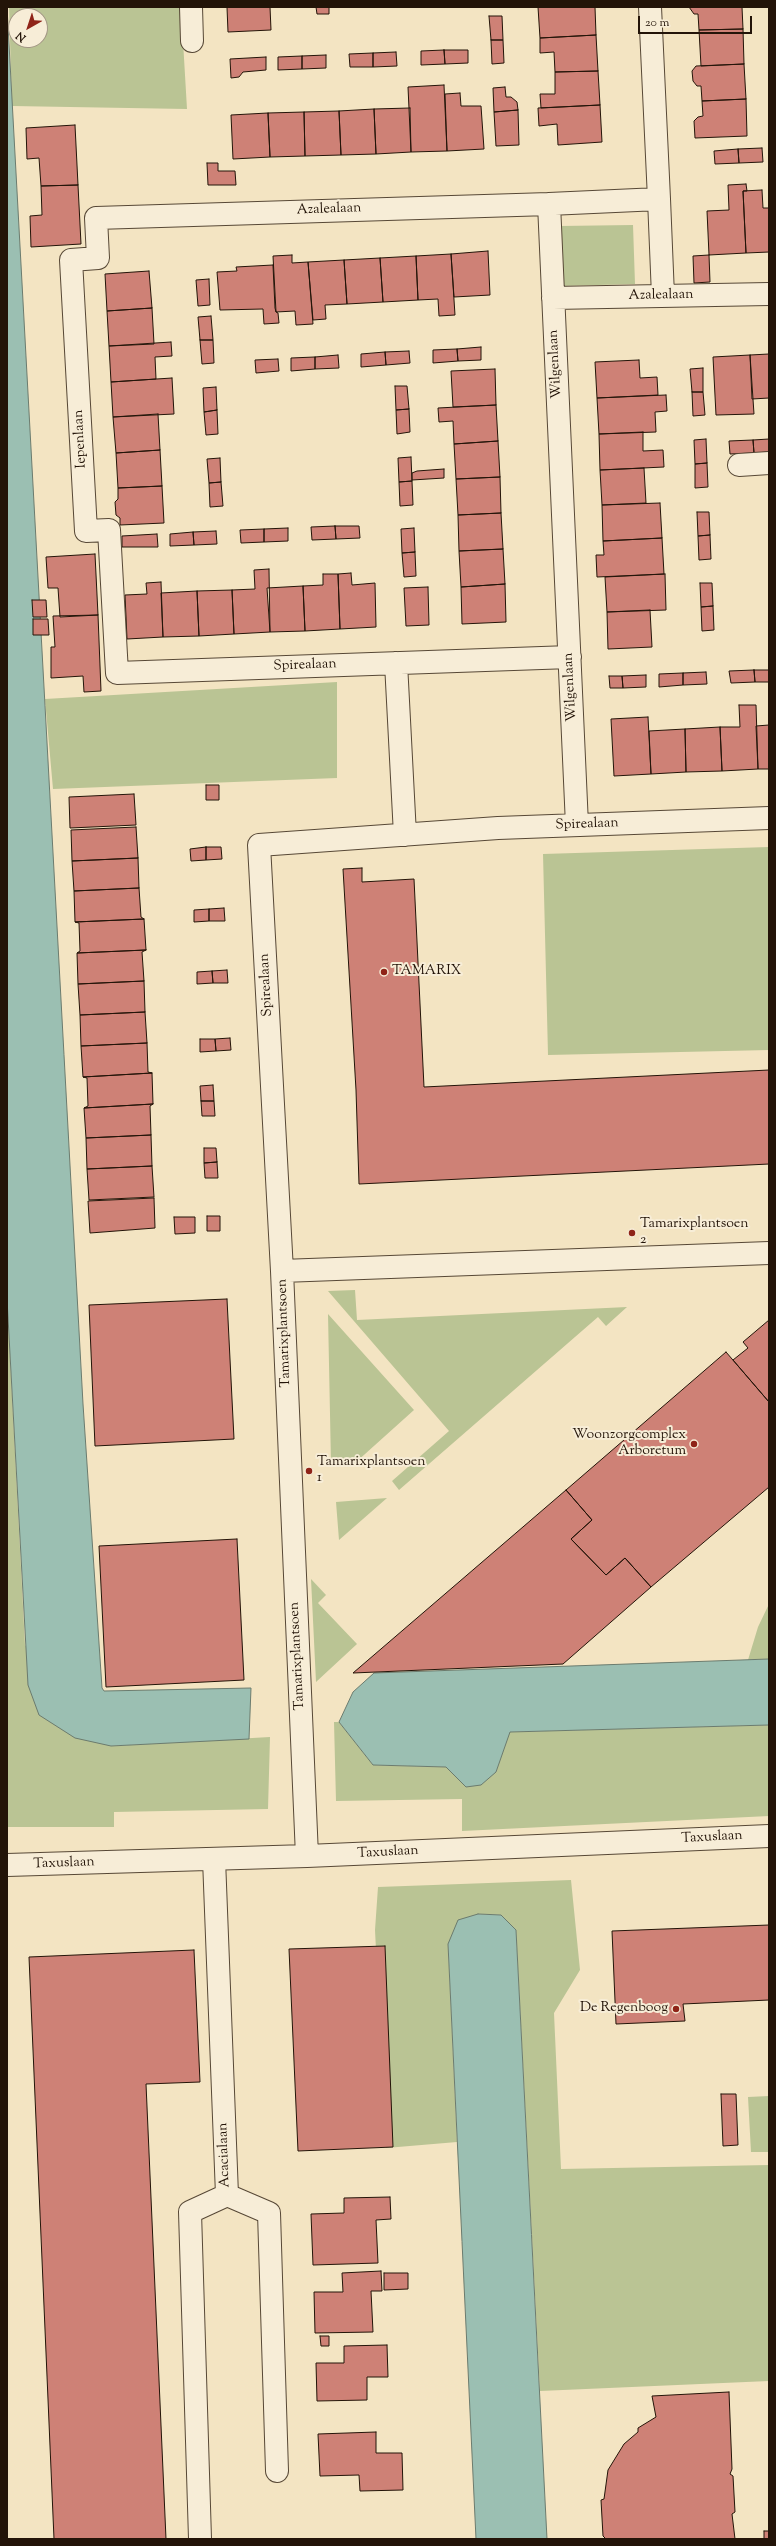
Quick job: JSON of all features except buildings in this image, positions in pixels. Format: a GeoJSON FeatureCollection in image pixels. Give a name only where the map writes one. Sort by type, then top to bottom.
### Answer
{"type":"FeatureCollection","features":[{"type":"Feature","properties":{"kind":"street"},"geometry":{"type":"LineString","coordinates":[[191,7],[192,41]]}},
{"type":"Feature","properties":{"kind":"street"},"geometry":{"type":"LineString","coordinates":[[650,7],[663,296]]}},
{"type":"Feature","properties":{"kind":"street"},"geometry":{"type":"LineString","coordinates":[[549,204],[659,199]]}},
{"type":"Feature","properties":{"kind":"street","name":"Azalealaan"},"geometry":{"type":"LineString","coordinates":[[110,217],[549,204]]}},
{"type":"Feature","properties":{"kind":"street","name":"Wilgenlaan"},"geometry":{"type":"LineString","coordinates":[[549,204],[577,825]]}},
{"type":"Feature","properties":{"kind":"street","name":"Iepenlaan"},"geometry":{"type":"LineString","coordinates":[[110,217],[96,218],[98,258],[71,260],[86,531],[109,530],[117,673]]}},
{"type":"Feature","properties":{"kind":"street","name":"Azalealaan"},"geometry":{"type":"LineString","coordinates":[[553,298],[769,294]]}},
{"type":"Feature","properties":{"kind":"street"},"geometry":{"type":"LineString","coordinates":[[739,465],[769,463]]}},
{"type":"Feature","properties":{"kind":"street","name":"Spirealaan"},"geometry":{"type":"LineString","coordinates":[[117,673],[570,657]]}},
{"type":"Feature","properties":{"kind":"street"},"geometry":{"type":"LineString","coordinates":[[396,663],[405,835]]}},
{"type":"Feature","properties":{"kind":"street","name":"Spirealaan"},"geometry":{"type":"LineString","coordinates":[[282,1272],[259,845],[577,825],[769,818]]}},
{"type":"Feature","properties":{"kind":"street","name":"Tamarixplantsoen"},"geometry":{"type":"LineString","coordinates":[[307,1856],[282,1272],[769,1252]]}},
{"type":"Feature","properties":{"kind":"street","name":"Taxuslaan"},"geometry":{"type":"LineString","coordinates":[[7,1865],[307,1856],[769,1836]]}},
{"type":"Feature","properties":{"kind":"street","name":"Acacialaan"},"geometry":{"type":"LineString","coordinates":[[214,1859],[226,2195],[269,2213],[277,2471]]}},
{"type":"Feature","properties":{"kind":"street"},"geometry":{"type":"LineString","coordinates":[[200,2539],[190,2212],[226,2195]]}},
{"type":"Feature","properties":{"kind":"green space"},"geometry":{"type":"Polygon","coordinates":[[[9,7],[181,7],[187,109],[12,106],[10,48],[48,48],[48,8],[9,7]]]}},
{"type":"Feature","properties":{"kind":"green space"},"geometry":{"type":"Polygon","coordinates":[[[633,225],[635,284],[561,286],[560,226],[633,225]]]}},
{"type":"Feature","properties":{"kind":"green space"},"geometry":{"type":"Polygon","coordinates":[[[337,682],[337,778],[53,789],[45,699],[337,682]]]}},
{"type":"Feature","properties":{"kind":"green space"},"geometry":{"type":"Polygon","coordinates":[[[769,847],[769,1050],[548,1055],[543,854],[769,847]]]}},
{"type":"Feature","properties":{"kind":"green space"},"geometry":{"type":"Polygon","coordinates":[[[355,1290],[357,1320],[627,1307],[606,1326],[598,1317],[399,1490],[392,1481],[449,1431],[328,1291],[355,1290]]]}},
{"type":"Feature","properties":{"kind":"green space"},"geometry":{"type":"Polygon","coordinates":[[[7,1299],[25,1645],[111,1746],[270,1737],[268,1809],[114,1812],[114,1827],[7,1827],[7,1299]]]}},
{"type":"Feature","properties":{"kind":"green space"},"geometry":{"type":"Polygon","coordinates":[[[328,1314],[414,1410],[355,1463],[331,1464],[328,1314]]]}},
{"type":"Feature","properties":{"kind":"green space"},"geometry":{"type":"Polygon","coordinates":[[[387,1498],[339,1540],[336,1502],[387,1498]]]}},
{"type":"Feature","properties":{"kind":"green space"},"geometry":{"type":"Polygon","coordinates":[[[311,1579],[326,1595],[318,1603],[357,1644],[316,1682],[311,1579]]]}},
{"type":"Feature","properties":{"kind":"green space"},"geometry":{"type":"Polygon","coordinates":[[[769,1604],[769,1659],[748,1660],[758,1627],[769,1604]]]}},
{"type":"Feature","properties":{"kind":"green space"},"geometry":{"type":"Polygon","coordinates":[[[334,1722],[339,1722],[373,1765],[446,1767],[496,1772],[509,1732],[769,1725],[769,1816],[462,1831],[462,1799],[336,1801],[334,1722]]]}},
{"type":"Feature","properties":{"kind":"green space"},"geometry":{"type":"Polygon","coordinates":[[[571,1880],[580,1970],[554,2013],[561,2169],[769,2165],[769,2381],[540,2391],[516,1930],[501,1915],[478,1914],[448,1944],[457,2142],[386,2148],[375,1930],[378,1887],[571,1880]]]}},
{"type":"Feature","properties":{"kind":"green space"},"geometry":{"type":"Polygon","coordinates":[[[769,2096],[769,2152],[751,2152],[748,2097],[769,2096]]]}},
{"type":"Feature","properties":{"kind":"water"},"geometry":{"type":"Polygon","coordinates":[[[7,7],[8,48],[9,48],[83,1404],[102,1688],[104,1691],[251,1688],[249,1739],[111,1746],[75,1738],[39,1715],[28,1685],[7,1299],[7,7]]]}},
{"type":"Feature","properties":{"kind":"water"},"geometry":{"type":"Polygon","coordinates":[[[769,1659],[769,1725],[510,1732],[496,1772],[481,1785],[466,1787],[446,1767],[373,1765],[339,1722],[353,1692],[374,1673],[769,1659]]]}},
{"type":"Feature","properties":{"kind":"water"},"geometry":{"type":"Polygon","coordinates":[[[478,1914],[501,1915],[516,1930],[547,2539],[476,2539],[448,1944],[458,1920],[478,1914]]]}},
{"type":"Feature","properties":{"kind":"place","name":"TAMARIX"},"geometry":{"type":"Point","coordinates":[384,972]}},
{"type":"Feature","properties":{"kind":"place","name":"Tamarixplantsoen 2"},"geometry":{"type":"Point","coordinates":[632,1233]}},
{"type":"Feature","properties":{"kind":"place","name":"Woonzorgcomplex Arboretum"},"geometry":{"type":"Point","coordinates":[694,1444]}},
{"type":"Feature","properties":{"kind":"place","name":"Tamarixplantsoen 1"},"geometry":{"type":"Point","coordinates":[309,1471]}},
{"type":"Feature","properties":{"kind":"place","name":"De Regenboog"},"geometry":{"type":"Point","coordinates":[676,2009]}}]}
